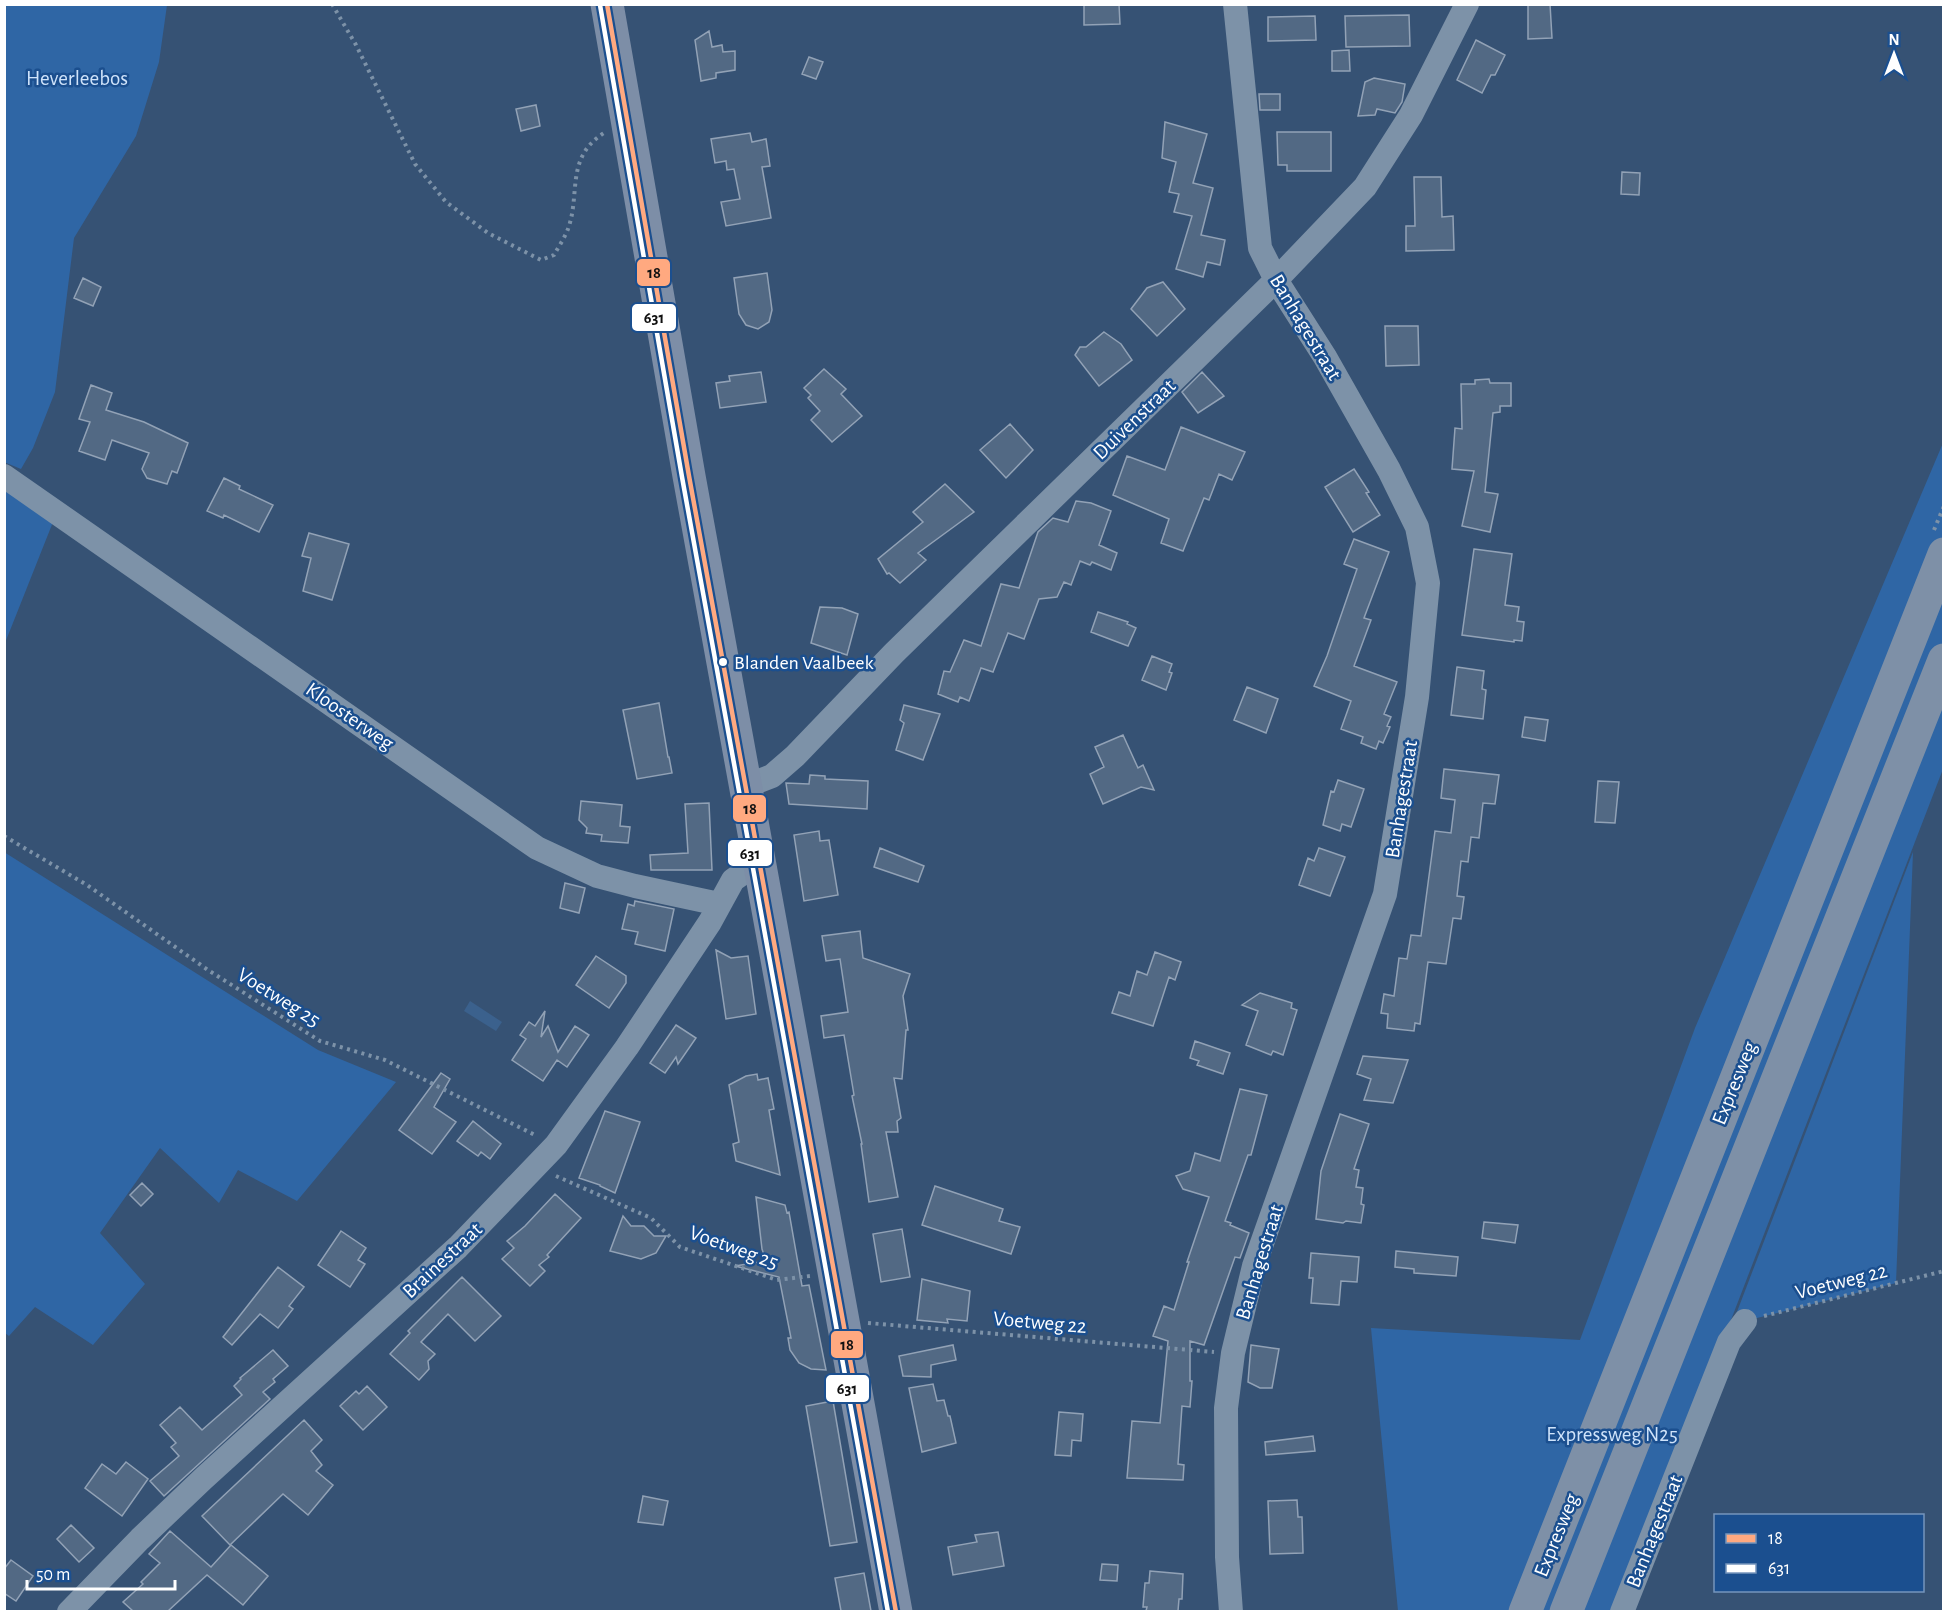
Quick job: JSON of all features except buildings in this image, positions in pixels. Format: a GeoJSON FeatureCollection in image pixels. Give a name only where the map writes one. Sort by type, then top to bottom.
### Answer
{"type":"FeatureCollection","features":[{"type":"Feature","properties":{"kind":"highway","name":"Expresweg"},"geometry":{"type":"LineString","coordinates":[[1525,1611],[1944,554]]}},
{"type":"Feature","properties":{"kind":"highway","name":"Expresweg"},"geometry":{"type":"LineString","coordinates":[[1566,1611],[1944,660]]}},
{"type":"Feature","properties":{"kind":"main road"},"geometry":{"type":"LineString","coordinates":[[607,4],[687,464],[896,1611]]}},
{"type":"Feature","properties":{"kind":"street","name":"Banhagestraat"},"geometry":{"type":"LineString","coordinates":[[1231,1611],[1227,1557],[1226,1408],[1233,1353],[1254,1266],[1385,894],[1417,697],[1428,583],[1417,527],[1389,470],[1325,357],[1276,280],[1260,248],[1235,4]]}},
{"type":"Feature","properties":{"kind":"street","name":"Duivenstraat"},"geometry":{"type":"LineString","coordinates":[[746,786],[772,776],[795,756],[894,653],[1276,280],[1365,187],[1411,116],[1467,4]]}},
{"type":"Feature","properties":{"kind":"street","name":"Kloosterweg"},"geometry":{"type":"LineString","coordinates":[[5,477],[537,848],[597,876],[719,904]]}},
{"type":"Feature","properties":{"kind":"street","name":"Brainestraat"},"geometry":{"type":"LineString","coordinates":[[69,1611],[204,1478],[458,1247],[536,1167],[556,1145],[627,1047],[710,922],[729,886],[737,876],[743,873],[761,870]]}},
{"type":"Feature","properties":{"kind":"street","name":"Banhagestraat"},"geometry":{"type":"LineString","coordinates":[[1622,1611],[1730,1342],[1745,1321]]}},
{"type":"Feature","properties":{"kind":"path"},"geometry":{"type":"LineString","coordinates":[[332,4],[356,45],[415,164],[446,202],[488,233],[541,260],[554,255],[569,225],[576,171],[592,141],[628,119]]}},
{"type":"Feature","properties":{"kind":"path","name":"Voetweg 25"},"geometry":{"type":"LineString","coordinates":[[4,836],[87,885],[208,970],[320,1041],[386,1060],[556,1145]]}},
{"type":"Feature","properties":{"kind":"path","name":"Voetweg 25"},"geometry":{"type":"LineString","coordinates":[[536,1167],[651,1218],[680,1247],[750,1272],[777,1280],[788,1280],[834,1271]]}},
{"type":"Feature","properties":{"kind":"path","name":"Voetweg 22"},"geometry":{"type":"LineString","coordinates":[[1745,1321],[1944,1271]]}},
{"type":"Feature","properties":{"kind":"path","name":"Voetweg 22"},"geometry":{"type":"LineString","coordinates":[[844,1321],[1233,1353]]}},
{"type":"Feature","properties":{"kind":"green space","name":"Heverleebos"},"geometry":{"type":"Polygon","coordinates":[[[4,5],[167,5],[159,62],[136,136],[74,238],[55,392],[33,448],[21,469],[4,462],[4,5]]]}},
{"type":"Feature","properties":{"kind":"green space","name":"Expressweg N25"},"geometry":{"type":"Polygon","coordinates":[[[1943,443],[1943,769],[1619,1611],[1398,1611],[1371,1328],[1580,1340],[1695,1028],[1943,443]]]}},
{"type":"Feature","properties":{"kind":"green space"},"geometry":{"type":"Polygon","coordinates":[[[4,484],[53,522],[5,643],[4,643],[4,484]]]}},
{"type":"Feature","properties":{"kind":"green space"},"geometry":{"type":"Polygon","coordinates":[[[4,852],[318,1050],[396,1082],[297,1201],[238,1170],[219,1203],[160,1148],[100,1233],[145,1284],[93,1345],[35,1307],[9,1336],[5,1333],[4,852]]]}},
{"type":"Feature","properties":{"kind":"green space"},"geometry":{"type":"Polygon","coordinates":[[[1913,852],[1896,1283],[1745,1321],[1735,1317],[1913,852]]]}},
{"type":"Feature","properties":{"kind":"shaded area"},"geometry":{"type":"Polygon","coordinates":[[[470,1001],[502,1022],[496,1031],[464,1011],[470,1001]]]}},
{"type":"Feature","properties":{"kind":"transit line","name":"18"},"geometry":{"type":"LineString","coordinates":[[607,4],[689,476],[896,1612]]}},
{"type":"Feature","properties":{"kind":"transit line","name":"631"},"geometry":{"type":"LineString","coordinates":[[600,5],[682,477],[888,1612]]}},
{"type":"Feature","properties":{"kind":"place","name":"Blanden Vaalbeek"},"geometry":{"type":"Point","coordinates":[723,662]}}]}
